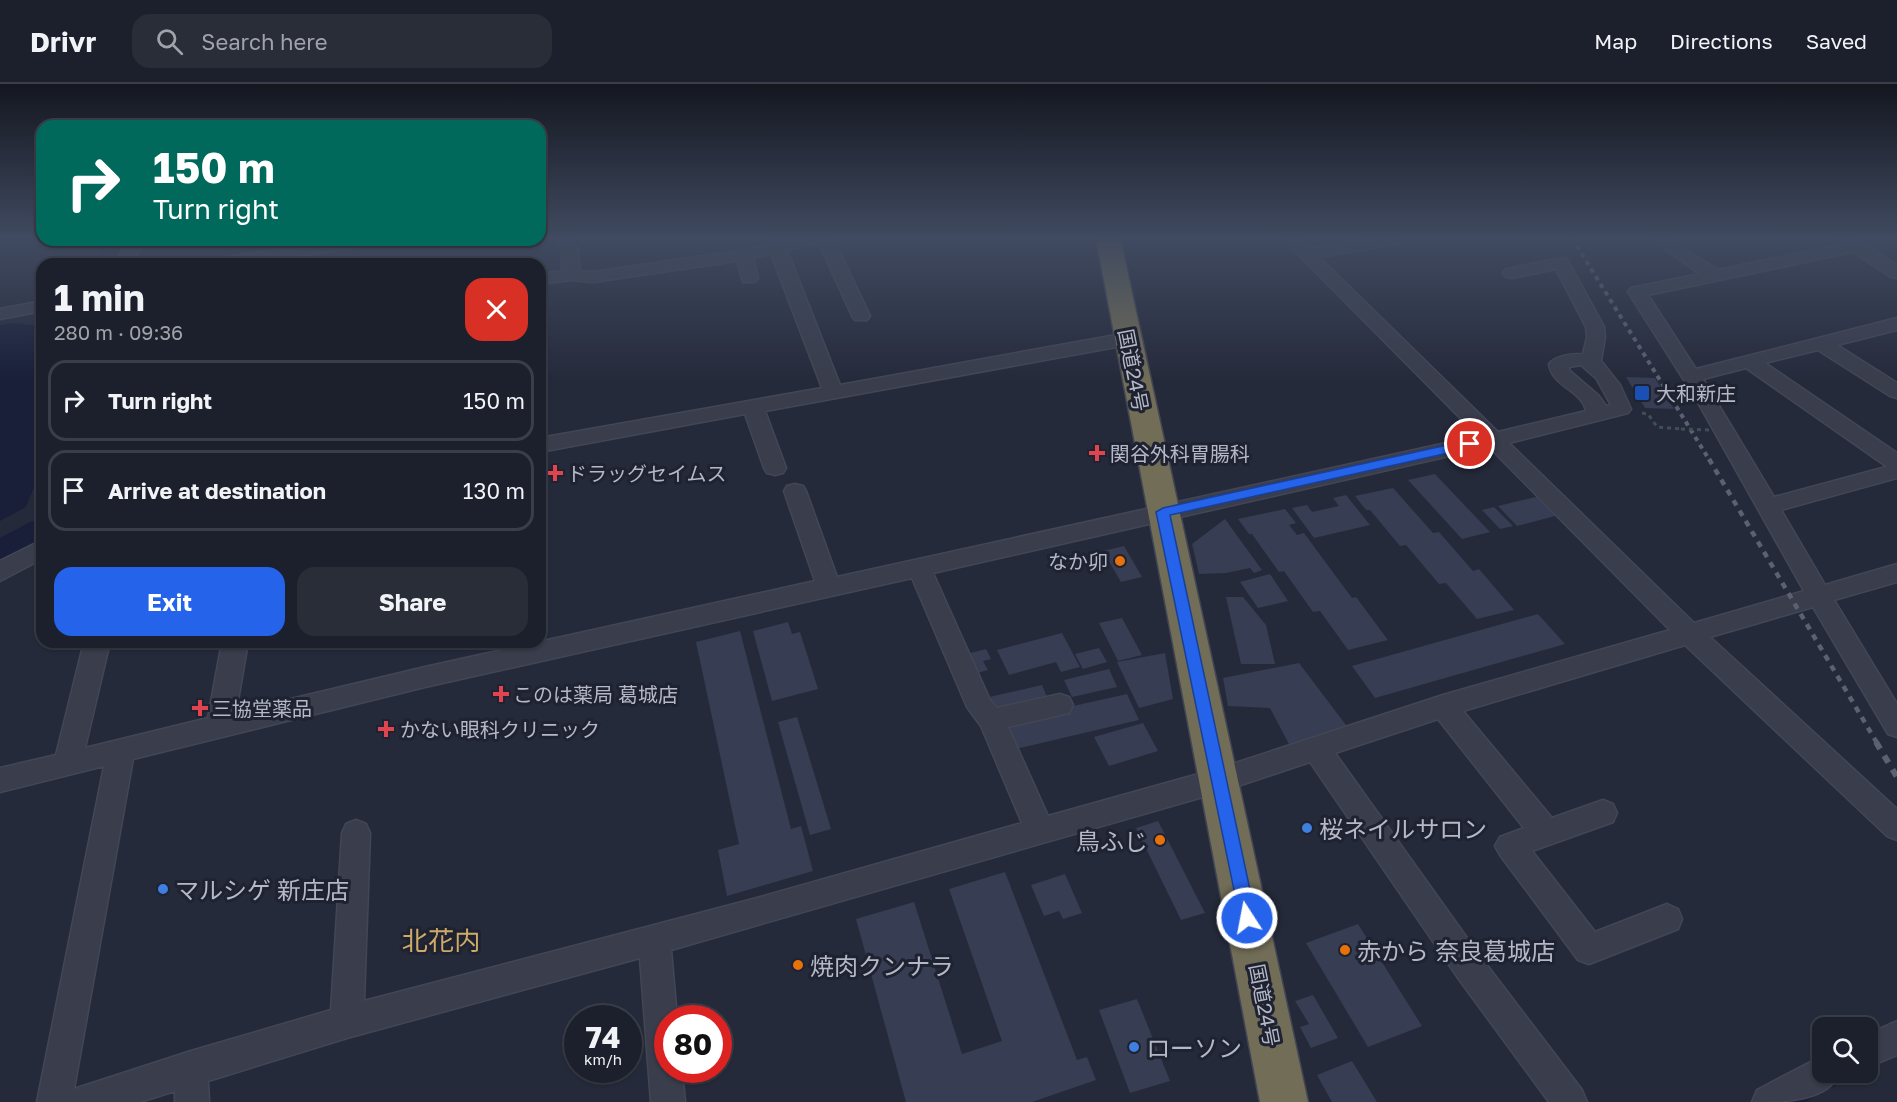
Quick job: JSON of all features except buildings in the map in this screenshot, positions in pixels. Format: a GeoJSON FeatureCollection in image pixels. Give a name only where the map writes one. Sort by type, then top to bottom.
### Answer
{"type":"FeatureCollection","features":[{"type":"Feature","properties":{"kind":"highway","name":"国道24号"},"geometry":{"type":"LineString","coordinates":[[1117,286],[1220,780],[1284,1102]]}},
{"type":"Feature","properties":{"kind":"street"},"geometry":{"type":"LineString","coordinates":[[792,286],[833,392]]}},
{"type":"Feature","properties":{"kind":"street"},"geometry":{"type":"LineString","coordinates":[[847,286],[861,316]]}},
{"type":"Feature","properties":{"kind":"street"},"geometry":{"type":"LineString","coordinates":[[1337,286],[1689,633],[1897,827]]}},
{"type":"Feature","properties":{"kind":"street"},"geometry":{"type":"LineString","coordinates":[[1573,286],[1595,327],[1596,337],[1591,362]]}},
{"type":"Feature","properties":{"kind":"street"},"geometry":{"type":"LineString","coordinates":[[1669,286],[1637,292],[1691,376],[1769,506],[1867,679],[1897,726]]}},
{"type":"Feature","properties":{"kind":"street"},"geometry":{"type":"LineString","coordinates":[[0,314],[36,307]]}},
{"type":"Feature","properties":{"kind":"street"},"geometry":{"type":"LineString","coordinates":[[1691,376],[1897,324]]}},
{"type":"Feature","properties":{"kind":"street"},"geometry":{"type":"LineString","coordinates":[[546,444],[1127,339]]}},
{"type":"Feature","properties":{"kind":"street"},"geometry":{"type":"LineString","coordinates":[[1821,343],[1897,392]]}},
{"type":"Feature","properties":{"kind":"street"},"geometry":{"type":"LineString","coordinates":[[0,780],[425,677],[1492,440],[1616,411],[1621,409],[1622,405],[1602,370],[1591,362],[1575,359],[1559,364],[1558,368],[1593,401],[1598,410],[1597,415]]}},
{"type":"Feature","properties":{"kind":"street"},"geometry":{"type":"LineString","coordinates":[[1750,362],[1895,462],[1897,469],[1769,506]]}},
{"type":"Feature","properties":{"kind":"street"},"geometry":{"type":"LineString","coordinates":[[753,407],[775,468]]}},
{"type":"Feature","properties":{"kind":"street"},"geometry":{"type":"LineString","coordinates":[[795,491],[829,588]]}},
{"type":"Feature","properties":{"kind":"street"},"geometry":{"type":"LineString","coordinates":[[0,572],[36,551]]}},
{"type":"Feature","properties":{"kind":"street"},"geometry":{"type":"LineString","coordinates":[[919,567],[980,707],[992,720],[1040,832]]}},
{"type":"Feature","properties":{"kind":"street"},"geometry":{"type":"LineString","coordinates":[[84,1102],[348,1022],[1040,832],[1220,780],[1443,706],[1897,573]]}},
{"type":"Feature","properties":{"kind":"street"},"geometry":{"type":"LineString","coordinates":[[68,763],[96,648]]}},
{"type":"Feature","properties":{"kind":"street"},"geometry":{"type":"LineString","coordinates":[[220,726],[234,648]]}},
{"type":"Feature","properties":{"kind":"street"},"geometry":{"type":"LineString","coordinates":[[992,720],[1060,705]]}},
{"type":"Feature","properties":{"kind":"street"},"geometry":{"type":"LineString","coordinates":[[1443,706],[1546,833]]}},
{"type":"Feature","properties":{"kind":"street"},"geometry":{"type":"LineString","coordinates":[[1315,747],[1468,967],[1570,1102]]}},
{"type":"Feature","properties":{"kind":"street"},"geometry":{"type":"LineString","coordinates":[[54,1102],[121,750]]}},
{"type":"Feature","properties":{"kind":"street"},"geometry":{"type":"LineString","coordinates":[[1603,813],[1510,846],[1589,949],[1667,919]]}},
{"type":"Feature","properties":{"kind":"street"},"geometry":{"type":"LineString","coordinates":[[348,1022],[356,833]]}},
{"type":"Feature","properties":{"kind":"street"},"geometry":{"type":"LineString","coordinates":[[654,939],[668,1102]]}},
{"type":"Feature","properties":{"kind":"street"},"geometry":{"type":"LineString","coordinates":[[1878,1047],[1897,1038]]}},
{"type":"Feature","properties":{"kind":"street"},"geometry":{"type":"LineString","coordinates":[[191,1068],[192,1102]]}},
{"type":"Feature","properties":{"kind":"street"},"geometry":{"type":"LineString","coordinates":[[1769,1102],[1812,1079]]}},
{"type":"Feature","properties":{"kind":"path"},"geometry":{"type":"LineString","coordinates":[[1642,413],[1648,414],[1657,428],[1712,429]]}},
{"type":"Feature","properties":{"kind":"water"},"geometry":{"type":"Polygon","coordinates":[[[13,323],[36,325],[36,482],[26,507],[0,521],[0,325],[13,323]]]}},
{"type":"Feature","properties":{"kind":"waterway"},"geometry":{"type":"LineString","coordinates":[[0,554],[36,533]]}},
{"type":"Feature","properties":{"kind":"waterway"},"geometry":{"type":"LineString","coordinates":[[1798,1102],[1813,1093]]}},
{"type":"Feature","properties":{"kind":"railway"},"geometry":{"type":"LineString","coordinates":[[1601,286],[1710,461]]}},
{"type":"Feature","properties":{"kind":"railway"},"geometry":{"type":"LineString","coordinates":[[1709,459],[1877,743]]}},
{"type":"Feature","properties":{"kind":"railway"},"geometry":{"type":"LineString","coordinates":[[1876,742],[1897,777]]}},
{"type":"Feature","properties":{"kind":"place","name":"大和新庄"},"geometry":{"type":"Point","coordinates":[1642,393]}},
{"type":"Feature","properties":{"kind":"place","name":"関谷外科胃腸科"},"geometry":{"type":"Point","coordinates":[1097,453]}},
{"type":"Feature","properties":{"kind":"place","name":"ドラッグセイムス"},"geometry":{"type":"Point","coordinates":[555,473]}},
{"type":"Feature","properties":{"kind":"place","name":"なか卯"},"geometry":{"type":"Point","coordinates":[1120,561]}},
{"type":"Feature","properties":{"kind":"place","name":"このは薬局 葛城店"},"geometry":{"type":"Point","coordinates":[501,694]}},
{"type":"Feature","properties":{"kind":"place","name":"三協堂薬品"},"geometry":{"type":"Point","coordinates":[200,708]}},
{"type":"Feature","properties":{"kind":"place","name":"かない眼科クリニック"},"geometry":{"type":"Point","coordinates":[386,729]}},
{"type":"Feature","properties":{"kind":"place","name":"桜ネイルサロン"},"geometry":{"type":"Point","coordinates":[1307,828]}},
{"type":"Feature","properties":{"kind":"place","name":"鳥ふじ"},"geometry":{"type":"Point","coordinates":[1160,840]}},
{"type":"Feature","properties":{"kind":"place","name":"マルシゲ 新庄店"},"geometry":{"type":"Point","coordinates":[163,889]}},
{"type":"Feature","properties":{"kind":"place","name":"赤から 奈良葛城店"},"geometry":{"type":"Point","coordinates":[1345,950]}},
{"type":"Feature","properties":{"kind":"place","name":"焼肉クンナラ"},"geometry":{"type":"Point","coordinates":[798,965]}},
{"type":"Feature","properties":{"kind":"place","name":"ローソン"},"geometry":{"type":"Point","coordinates":[1134,1047]}},
{"type":"Feature","properties":{"kind":"district","name":"北花内"},"geometry":{"type":"Point","coordinates":[441,940]}},
{"type":"Feature","properties":{"kind":"route"},"geometry":{"type":"LineString","coordinates":[[1247,918],[1163,512],[1470,444]]}}]}
